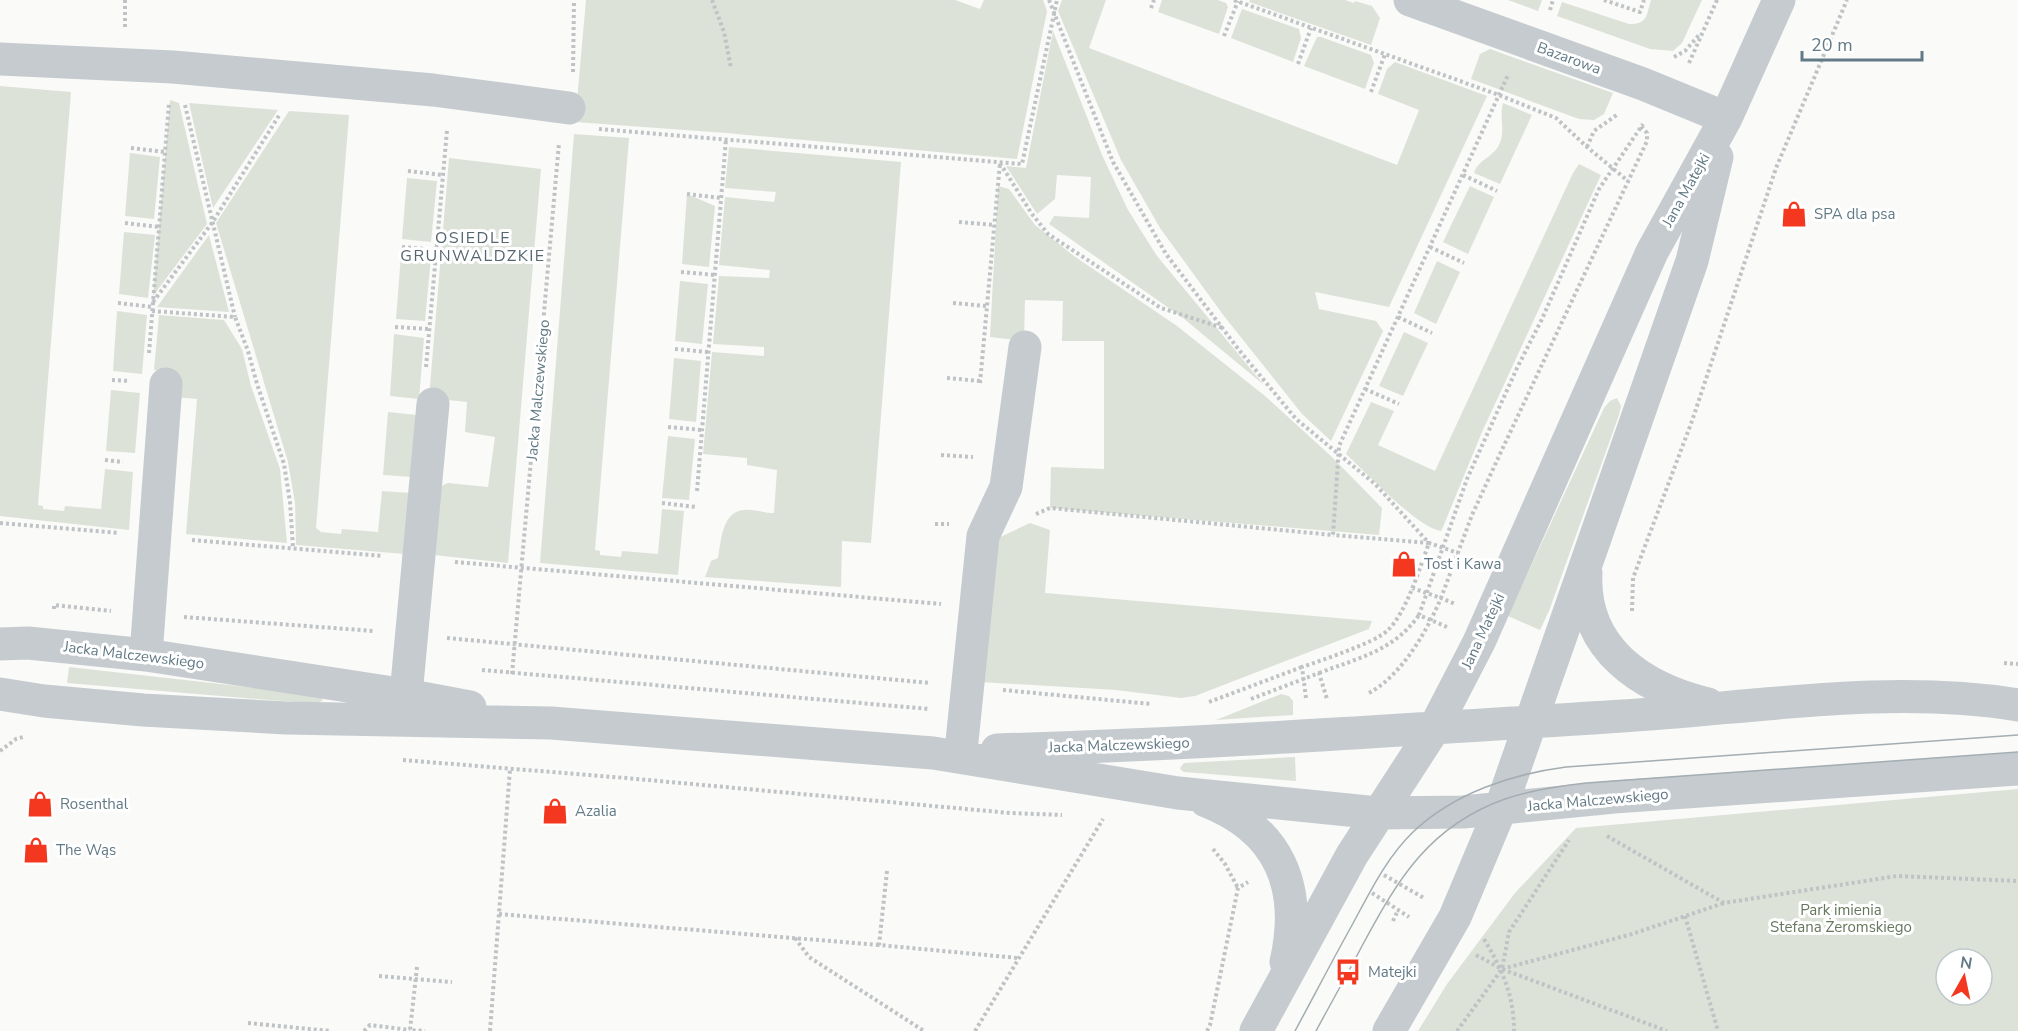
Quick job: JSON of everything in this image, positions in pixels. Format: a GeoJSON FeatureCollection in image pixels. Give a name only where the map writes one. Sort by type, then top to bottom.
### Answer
{"type":"FeatureCollection","features":[{"type":"Feature","properties":{"kind":"street","name":"Bazarowa"},"geometry":{"type":"LineString","coordinates":[[1410,0],[1643,84],[1726,118]]}},
{"type":"Feature","properties":{"kind":"street","name":"Jana Matejki"},"geometry":{"type":"LineString","coordinates":[[1256,1031],[1378,813],[1435,727],[1479,642],[1653,252],[1726,118],[1779,0]]}},
{"type":"Feature","properties":{"kind":"street"},"geometry":{"type":"LineString","coordinates":[[0,60],[172,67],[433,90],[569,108]]}},
{"type":"Feature","properties":{"kind":"street","name":"Jana Matejki"},"geometry":{"type":"LineString","coordinates":[[1389,1031],[1455,917],[1500,810],[1692,261],[1726,118]]}},
{"type":"Feature","properties":{"kind":"street"},"geometry":{"type":"LineString","coordinates":[[947,752],[966,699],[982,536],[1006,487],[1025,347]]}},
{"type":"Feature","properties":{"kind":"street"},"geometry":{"type":"LineString","coordinates":[[146,655],[166,384]]}},
{"type":"Feature","properties":{"kind":"street"},"geometry":{"type":"LineString","coordinates":[[406,695],[433,404]]}},
{"type":"Feature","properties":{"kind":"street","name":"Jacka Malczewskiego"},"geometry":{"type":"LineString","coordinates":[[1588,558],[1587,603],[1595,628],[1616,658],[1645,680],[1665,690],[1718,706],[1737,707]]}},
{"type":"Feature","properties":{"kind":"street","name":"Jacka Malczewskiego"},"geometry":{"type":"LineString","coordinates":[[0,644],[28,643],[146,655],[406,695],[551,723]]}},
{"type":"Feature","properties":{"kind":"street","name":"Jacka Malczewskiego"},"geometry":{"type":"LineString","coordinates":[[1,696],[286,718],[551,723],[947,752],[1200,799],[1232,813],[1260,836],[1280,861],[1289,891],[1291,932],[1284,971],[1276,993]]}},
{"type":"Feature","properties":{"kind":"street","name":"Jacka Malczewskiego"},"geometry":{"type":"LineString","coordinates":[[947,752],[1181,743],[1926,696],[2018,705]]}},
{"type":"Feature","properties":{"kind":"street","name":"Jacka Malczewskiego"},"geometry":{"type":"LineString","coordinates":[[1178,794],[1378,813],[1436,813],[1500,810],[1614,796],[2018,769]]}},
{"type":"Feature","properties":{"kind":"path"},"geometry":{"type":"LineString","coordinates":[[573,71],[574,0]]}},
{"type":"Feature","properties":{"kind":"path"},"geometry":{"type":"LineString","coordinates":[[712,0],[724,32],[731,68]]}},
{"type":"Feature","properties":{"kind":"path"},"geometry":{"type":"LineString","coordinates":[[1049,0],[1113,162],[1166,254],[1296,419],[1376,484],[1429,543]]}},
{"type":"Feature","properties":{"kind":"path"},"geometry":{"type":"LineString","coordinates":[[697,491],[726,139],[1022,164],[1057,0]]}},
{"type":"Feature","properties":{"kind":"path"},"geometry":{"type":"LineString","coordinates":[[1151,8],[1154,0]]}},
{"type":"Feature","properties":{"kind":"path"},"geometry":{"type":"LineString","coordinates":[[1549,11],[1553,0]]}},
{"type":"Feature","properties":{"kind":"path"},"geometry":{"type":"LineString","coordinates":[[1604,0],[1640,12],[1644,0]]}},
{"type":"Feature","properties":{"kind":"path"},"geometry":{"type":"LineString","coordinates":[[1671,58],[1685,51],[1704,30],[1717,0]]}},
{"type":"Feature","properties":{"kind":"path"},"geometry":{"type":"LineString","coordinates":[[1632,614],[1633,578],[1692,421],[1776,168],[1847,0]]}},
{"type":"Feature","properties":{"kind":"path"},"geometry":{"type":"LineString","coordinates":[[1224,36],[1236,1],[1385,54],[1556,118],[1628,181]]}},
{"type":"Feature","properties":{"kind":"path"},"geometry":{"type":"LineString","coordinates":[[1298,64],[1311,28]]}},
{"type":"Feature","properties":{"kind":"path"},"geometry":{"type":"LineString","coordinates":[[1333,535],[1339,446],[1523,41]]}},
{"type":"Feature","properties":{"kind":"path"},"geometry":{"type":"LineString","coordinates":[[1371,92],[1385,54]]}},
{"type":"Feature","properties":{"kind":"path"},"geometry":{"type":"LineString","coordinates":[[183,95],[235,317],[284,464],[290,502],[293,548]]}},
{"type":"Feature","properties":{"kind":"path","name":"Jacka Malczewskiego"},"geometry":{"type":"LineString","coordinates":[[512,674],[561,125],[569,108]]}},
{"type":"Feature","properties":{"kind":"path"},"geometry":{"type":"LineString","coordinates":[[166,384],[147,383],[169,112]]}},
{"type":"Feature","properties":{"kind":"path"},"geometry":{"type":"LineString","coordinates":[[153,307],[212,223],[281,113]]}},
{"type":"Feature","properties":{"kind":"path"},"geometry":{"type":"LineString","coordinates":[[1412,588],[1442,598],[1472,515],[1647,141],[1647,133],[1635,121]]}},
{"type":"Feature","properties":{"kind":"path"},"geometry":{"type":"LineString","coordinates":[[433,404],[423,404],[446,138]]}},
{"type":"Feature","properties":{"kind":"path"},"geometry":{"type":"LineString","coordinates":[[131,148],[165,152]]}},
{"type":"Feature","properties":{"kind":"path"},"geometry":{"type":"LineString","coordinates":[[999,171],[1000,163]]}},
{"type":"Feature","properties":{"kind":"path"},"geometry":{"type":"LineString","coordinates":[[1000,163],[1032,214],[1048,234],[1161,308],[1223,328]]}},
{"type":"Feature","properties":{"kind":"path"},"geometry":{"type":"LineString","coordinates":[[408,171],[443,175]]}},
{"type":"Feature","properties":{"kind":"path"},"geometry":{"type":"LineString","coordinates":[[1462,175],[1497,191]]}},
{"type":"Feature","properties":{"kind":"path"},"geometry":{"type":"LineString","coordinates":[[687,194],[721,198]]}},
{"type":"Feature","properties":{"kind":"path"},"geometry":{"type":"LineString","coordinates":[[959,222],[994,225]]}},
{"type":"Feature","properties":{"kind":"path"},"geometry":{"type":"LineString","coordinates":[[125,223],[159,227]]}},
{"type":"Feature","properties":{"kind":"path"},"geometry":{"type":"LineString","coordinates":[[402,247],[436,250]]}},
{"type":"Feature","properties":{"kind":"path"},"geometry":{"type":"LineString","coordinates":[[1430,247],[1464,263]]}},
{"type":"Feature","properties":{"kind":"path"},"geometry":{"type":"LineString","coordinates":[[681,272],[715,275]]}},
{"type":"Feature","properties":{"kind":"path"},"geometry":{"type":"LineString","coordinates":[[118,303],[235,317]]}},
{"type":"Feature","properties":{"kind":"path"},"geometry":{"type":"LineString","coordinates":[[953,303],[986,306]]}},
{"type":"Feature","properties":{"kind":"path"},"geometry":{"type":"LineString","coordinates":[[1398,317],[1432,333]]}},
{"type":"Feature","properties":{"kind":"path"},"geometry":{"type":"LineString","coordinates":[[395,327],[429,329]]}},
{"type":"Feature","properties":{"kind":"path"},"geometry":{"type":"LineString","coordinates":[[675,349],[708,352]]}},
{"type":"Feature","properties":{"kind":"path"},"geometry":{"type":"LineString","coordinates":[[947,378],[980,381]]}},
{"type":"Feature","properties":{"kind":"path"},"geometry":{"type":"LineString","coordinates":[[1365,389],[1400,404]]}},
{"type":"Feature","properties":{"kind":"path"},"geometry":{"type":"LineString","coordinates":[[669,427],[702,430]]}},
{"type":"Feature","properties":{"kind":"path"},"geometry":{"type":"LineString","coordinates":[[941,455],[973,457]]}},
{"type":"Feature","properties":{"kind":"path"},"geometry":{"type":"LineString","coordinates":[[662,503],[696,507]]}},
{"type":"Feature","properties":{"kind":"path"},"geometry":{"type":"LineString","coordinates":[[982,536],[1050,508],[1429,543],[1458,553]]}},
{"type":"Feature","properties":{"kind":"path"},"geometry":{"type":"LineString","coordinates":[[0,523],[974,606]]}},
{"type":"Feature","properties":{"kind":"path"},"geometry":{"type":"LineString","coordinates":[[1208,702],[1362,644],[1387,631],[1412,588],[1429,543]]}},
{"type":"Feature","properties":{"kind":"path"},"geometry":{"type":"LineString","coordinates":[[54,605],[412,634],[966,699]]}},
{"type":"Feature","properties":{"kind":"path"},"geometry":{"type":"LineString","coordinates":[[1244,702],[1387,647],[1409,630],[1419,615]]}},
{"type":"Feature","properties":{"kind":"path"},"geometry":{"type":"LineString","coordinates":[[1302,667],[1304,678]]}},
{"type":"Feature","properties":{"kind":"path"},"geometry":{"type":"LineString","coordinates":[[478,670],[512,674],[966,699],[1158,705]]}},
{"type":"Feature","properties":{"kind":"path"},"geometry":{"type":"LineString","coordinates":[[1319,673],[1325,688],[1327,706]]}},
{"type":"Feature","properties":{"kind":"path"},"geometry":{"type":"LineString","coordinates":[[0,751],[16,739],[28,735]]}},
{"type":"Feature","properties":{"kind":"path"},"geometry":{"type":"LineString","coordinates":[[490,1031],[510,768]]}},
{"type":"Feature","properties":{"kind":"path"},"geometry":{"type":"LineString","coordinates":[[626,778],[1010,813],[1071,815]]}},
{"type":"Feature","properties":{"kind":"path"},"geometry":{"type":"LineString","coordinates":[[975,1031],[1104,816],[1094,816]]}},
{"type":"Feature","properties":{"kind":"path"},"geometry":{"type":"LineString","coordinates":[[1597,830],[1724,903]]}},
{"type":"Feature","properties":{"kind":"path"},"geometry":{"type":"LineString","coordinates":[[1457,1031],[1502,969],[1509,932],[1573,834]]}},
{"type":"Feature","properties":{"kind":"path"},"geometry":{"type":"LineString","coordinates":[[1207,1031],[1238,888],[1225,864],[1209,844]]}},
{"type":"Feature","properties":{"kind":"path"},"geometry":{"type":"LineString","coordinates":[[879,945],[887,871]]}},
{"type":"Feature","properties":{"kind":"path"},"geometry":{"type":"LineString","coordinates":[[1381,873],[1419,896]]}},
{"type":"Feature","properties":{"kind":"path"},"geometry":{"type":"LineString","coordinates":[[1238,888],[1257,876]]}},
{"type":"Feature","properties":{"kind":"path"},"geometry":{"type":"LineString","coordinates":[[1502,969],[1632,934],[1724,903],[1897,876],[2018,881]]}},
{"type":"Feature","properties":{"kind":"path"},"geometry":{"type":"LineString","coordinates":[[1370,892],[1408,917]]}},
{"type":"Feature","properties":{"kind":"path"},"geometry":{"type":"LineString","coordinates":[[1393,921],[1398,910]]}},
{"type":"Feature","properties":{"kind":"path"},"geometry":{"type":"LineString","coordinates":[[499,914],[795,937],[1018,958]]}},
{"type":"Feature","properties":{"kind":"path"},"geometry":{"type":"LineString","coordinates":[[1685,916],[1718,1031]]}},
{"type":"Feature","properties":{"kind":"path"},"geometry":{"type":"LineString","coordinates":[[1480,932],[1502,969],[1514,1013],[1514,1031]]}},
{"type":"Feature","properties":{"kind":"path"},"geometry":{"type":"LineString","coordinates":[[795,937],[809,957],[924,1031]]}},
{"type":"Feature","properties":{"kind":"path"},"geometry":{"type":"LineString","coordinates":[[1472,952],[1502,969],[1667,1031]]}},
{"type":"Feature","properties":{"kind":"path"},"geometry":{"type":"LineString","coordinates":[[410,1030],[417,967]]}},
{"type":"Feature","properties":{"kind":"path"},"geometry":{"type":"LineString","coordinates":[[379,976],[452,982]]}},
{"type":"Feature","properties":{"kind":"path"},"geometry":{"type":"LineString","coordinates":[[248,1023],[330,1031]]}},
{"type":"Feature","properties":{"kind":"path"},"geometry":{"type":"LineString","coordinates":[[364,1031],[370,1025],[425,1031]]}},
{"type":"Feature","properties":{"kind":"green space"},"geometry":{"type":"Polygon","coordinates":[[[586,0],[955,0],[980,9],[984,0],[1043,0],[1047,11],[1017,159],[575,122],[586,0]]]}},
{"type":"Feature","properties":{"kind":"green space"},"geometry":{"type":"Polygon","coordinates":[[[1062,0],[1106,0],[1089,48],[1397,165],[1419,110],[1378,94],[1387,69],[1395,62],[1487,96],[1389,307],[1315,292],[1319,309],[1376,321],[1383,331],[1331,441],[1302,414],[1224,316],[1160,228],[1121,160],[1058,11],[1062,0]]]}},
{"type":"Feature","properties":{"kind":"green space"},"geometry":{"type":"Polygon","coordinates":[[[1162,0],[1218,0],[1226,3],[1228,7],[1219,34],[1158,12],[1162,0]]]}},
{"type":"Feature","properties":{"kind":"green space"},"geometry":{"type":"Polygon","coordinates":[[[1250,0],[1345,0],[1354,3],[1355,1],[1372,6],[1380,18],[1371,45],[1249,2],[1250,0]]]}},
{"type":"Feature","properties":{"kind":"green space"},"geometry":{"type":"Polygon","coordinates":[[[1508,0],[1542,0],[1538,11],[1508,0]]]}},
{"type":"Feature","properties":{"kind":"green space"},"geometry":{"type":"Polygon","coordinates":[[[1651,0],[1702,0],[1682,43],[1673,51],[1650,49],[1557,16],[1562,2],[1635,24],[1643,21],[1647,15],[1651,0]]]}},
{"type":"Feature","properties":{"kind":"green space"},"geometry":{"type":"Polygon","coordinates":[[[1242,9],[1299,29],[1301,38],[1293,62],[1231,38],[1242,9]]]}},
{"type":"Feature","properties":{"kind":"green space"},"geometry":{"type":"Polygon","coordinates":[[[1053,31],[1102,155],[1128,210],[1157,256],[1264,385],[1183,318],[1049,224],[1054,216],[1089,218],[1091,177],[1057,175],[1055,199],[1037,214],[1006,166],[1026,168],[1053,31]]]}},
{"type":"Feature","properties":{"kind":"green space"},"geometry":{"type":"Polygon","coordinates":[[[1317,37],[1371,55],[1374,63],[1365,89],[1304,66],[1317,37]]]}},
{"type":"Feature","properties":{"kind":"green space"},"geometry":{"type":"Polygon","coordinates":[[[1490,49],[1613,93],[1604,114],[1594,120],[1579,119],[1471,79],[1480,54],[1490,49]]]}},
{"type":"Feature","properties":{"kind":"green space"},"geometry":{"type":"Polygon","coordinates":[[[0,86],[71,92],[38,505],[43,506],[43,509],[64,511],[65,506],[101,509],[105,469],[133,472],[129,530],[0,516],[0,86]]]}},
{"type":"Feature","properties":{"kind":"green space"},"geometry":{"type":"Polygon","coordinates":[[[170,100],[179,103],[207,224],[153,296],[170,100]]]}},
{"type":"Feature","properties":{"kind":"green space"},"geometry":{"type":"Polygon","coordinates":[[[189,103],[278,110],[213,208],[189,103]]]}},
{"type":"Feature","properties":{"kind":"green space"},"geometry":{"type":"Polygon","coordinates":[[[1503,103],[1532,115],[1500,184],[1474,173],[1499,145],[1502,135],[1503,103]]]}},
{"type":"Feature","properties":{"kind":"green space"},"geometry":{"type":"Polygon","coordinates":[[[289,111],[349,115],[316,528],[321,532],[341,534],[342,529],[378,532],[382,491],[411,493],[405,554],[296,545],[295,503],[288,462],[216,223],[289,111]]]}},
{"type":"Feature","properties":{"kind":"green space"},"geometry":{"type":"Polygon","coordinates":[[[574,134],[629,138],[595,550],[600,551],[600,555],[621,557],[622,551],[658,554],[662,509],[684,511],[678,575],[540,563],[574,134]]]}},
{"type":"Feature","properties":{"kind":"green space"},"geometry":{"type":"Polygon","coordinates":[[[729,147],[901,162],[871,543],[842,541],[841,587],[705,577],[711,561],[718,558],[724,528],[731,516],[744,510],[774,513],[777,470],[747,465],[747,458],[703,454],[712,352],[764,356],[764,347],[713,344],[719,276],[769,278],[770,270],[719,265],[725,197],[774,202],[776,192],[725,188],[729,147]]]}},
{"type":"Feature","properties":{"kind":"green space"},"geometry":{"type":"Polygon","coordinates":[[[130,153],[160,157],[154,219],[125,216],[130,153]]]}},
{"type":"Feature","properties":{"kind":"green space"},"geometry":{"type":"Polygon","coordinates":[[[449,158],[541,169],[508,563],[434,555],[440,489],[448,483],[488,487],[495,437],[465,432],[467,402],[429,398],[449,158]]]}},
{"type":"Feature","properties":{"kind":"green space"},"geometry":{"type":"Polygon","coordinates":[[[1579,164],[1601,175],[1482,432],[1441,531],[1418,520],[1405,510],[1346,454],[1371,402],[1394,411],[1378,445],[1435,471],[1579,164]]]}},
{"type":"Feature","properties":{"kind":"green space"},"geometry":{"type":"Polygon","coordinates":[[[407,178],[437,181],[431,242],[402,239],[407,178]]]}},
{"type":"Feature","properties":{"kind":"green space"},"geometry":{"type":"Polygon","coordinates":[[[998,186],[1009,189],[1035,225],[1074,256],[1177,326],[1265,396],[1332,457],[1382,508],[1379,535],[1050,508],[1051,467],[1104,469],[1104,341],[1062,341],[1063,301],[1025,300],[1024,341],[990,337],[998,186]]]}},
{"type":"Feature","properties":{"kind":"green space"},"geometry":{"type":"Polygon","coordinates":[[[1470,186],[1494,197],[1468,254],[1443,242],[1470,186]]]}},
{"type":"Feature","properties":{"kind":"green space"},"geometry":{"type":"Polygon","coordinates":[[[687,194],[715,206],[709,267],[682,264],[687,194]]]}},
{"type":"Feature","properties":{"kind":"green space"},"geometry":{"type":"Polygon","coordinates":[[[124,232],[155,235],[148,298],[119,294],[124,232]]]}},
{"type":"Feature","properties":{"kind":"green space"},"geometry":{"type":"Polygon","coordinates":[[[209,235],[229,312],[157,307],[209,235]]]}},
{"type":"Feature","properties":{"kind":"green space"},"geometry":{"type":"Polygon","coordinates":[[[401,255],[431,257],[425,321],[396,319],[401,255]]]}},
{"type":"Feature","properties":{"kind":"green space"},"geometry":{"type":"Polygon","coordinates":[[[1437,261],[1460,272],[1436,324],[1414,313],[1437,261]]]}},
{"type":"Feature","properties":{"kind":"green space"},"geometry":{"type":"Polygon","coordinates":[[[680,281],[708,284],[702,344],[675,341],[680,281]]]}},
{"type":"Feature","properties":{"kind":"green space"},"geometry":{"type":"Polygon","coordinates":[[[117,311],[147,315],[142,374],[113,371],[117,311]]]}},
{"type":"Feature","properties":{"kind":"green space"},"geometry":{"type":"Polygon","coordinates":[[[159,315],[224,320],[242,349],[251,386],[280,469],[287,543],[186,534],[197,399],[174,397],[174,372],[154,370],[159,315]]]}},
{"type":"Feature","properties":{"kind":"green space"},"geometry":{"type":"Polygon","coordinates":[[[1404,332],[1428,343],[1403,396],[1379,386],[1404,332]]]}},
{"type":"Feature","properties":{"kind":"green space"},"geometry":{"type":"Polygon","coordinates":[[[394,334],[424,338],[419,399],[390,396],[394,334]]]}},
{"type":"Feature","properties":{"kind":"green space"},"geometry":{"type":"Polygon","coordinates":[[[674,358],[701,361],[696,422],[669,419],[674,358]]]}},
{"type":"Feature","properties":{"kind":"green space"},"geometry":{"type":"Polygon","coordinates":[[[111,390],[140,393],[135,453],[106,451],[111,390]]]}},
{"type":"Feature","properties":{"kind":"green space"},"geometry":{"type":"Polygon","coordinates":[[[1617,398],[1621,406],[1619,415],[1549,611],[1540,630],[1508,616],[1604,408],[1610,401],[1617,398]]]}},
{"type":"Feature","properties":{"kind":"green space"},"geometry":{"type":"Polygon","coordinates":[[[388,412],[417,415],[412,477],[383,475],[388,412]]]}},
{"type":"Feature","properties":{"kind":"green space"},"geometry":{"type":"Polygon","coordinates":[[[668,436],[695,439],[689,500],[662,498],[668,436]]]}},
{"type":"Feature","properties":{"kind":"green space"},"geometry":{"type":"Polygon","coordinates":[[[1030,523],[1050,530],[1045,593],[1372,621],[1369,629],[1195,696],[1181,698],[1116,690],[980,682],[994,540],[1030,523]]]}},
{"type":"Feature","properties":{"kind":"green space"},"geometry":{"type":"Polygon","coordinates":[[[69,667],[318,695],[323,700],[317,704],[67,683],[69,667]]]}},
{"type":"Feature","properties":{"kind":"green space"},"geometry":{"type":"Polygon","coordinates":[[[1281,694],[1289,696],[1293,701],[1293,715],[1216,720],[1281,694]]]}},
{"type":"Feature","properties":{"kind":"green space"},"geometry":{"type":"Polygon","coordinates":[[[1295,757],[1296,781],[1184,772],[1180,768],[1184,763],[1295,757]]]}},
{"type":"Feature","properties":{"kind":"green space","name":"Park imienia Stefana Żeromskiego"},"geometry":{"type":"Polygon","coordinates":[[[2018,789],[2018,1031],[1418,1031],[1447,984],[1515,893],[1576,828],[2018,789]]]}},
{"type":"Feature","properties":{"kind":"tram line"},"geometry":{"type":"LineString","coordinates":[[1295,1031],[1371,889],[1394,853],[1429,818],[1465,796],[1505,780],[1566,767],[2018,735]]}},
{"type":"Feature","properties":{"kind":"tram line"},"geometry":{"type":"LineString","coordinates":[[1316,1031],[1375,922],[1403,877],[1418,858],[1456,824],[1479,810],[1505,799],[1545,789],[1586,783],[2018,752]]}},
{"type":"Feature","properties":{"kind":"place","name":"SPA dla psa"},"geometry":{"type":"Point","coordinates":[1794,214]}},
{"type":"Feature","properties":{"kind":"place","name":"Tost i Kawa"},"geometry":{"type":"Point","coordinates":[1404,564]}},
{"type":"Feature","properties":{"kind":"place","name":"Rosenthal"},"geometry":{"type":"Point","coordinates":[40,804]}},
{"type":"Feature","properties":{"kind":"place","name":"Azalia"},"geometry":{"type":"Point","coordinates":[555,811]}},
{"type":"Feature","properties":{"kind":"place","name":"The Wąs"},"geometry":{"type":"Point","coordinates":[36,850]}},
{"type":"Feature","properties":{"kind":"place","name":"Matejki"},"geometry":{"type":"Point","coordinates":[1348,972]}},
{"type":"Feature","properties":{"kind":"district","name":"OSIEDLE GRUNWALDZKIE"},"geometry":{"type":"Point","coordinates":[473,247]}}]}
